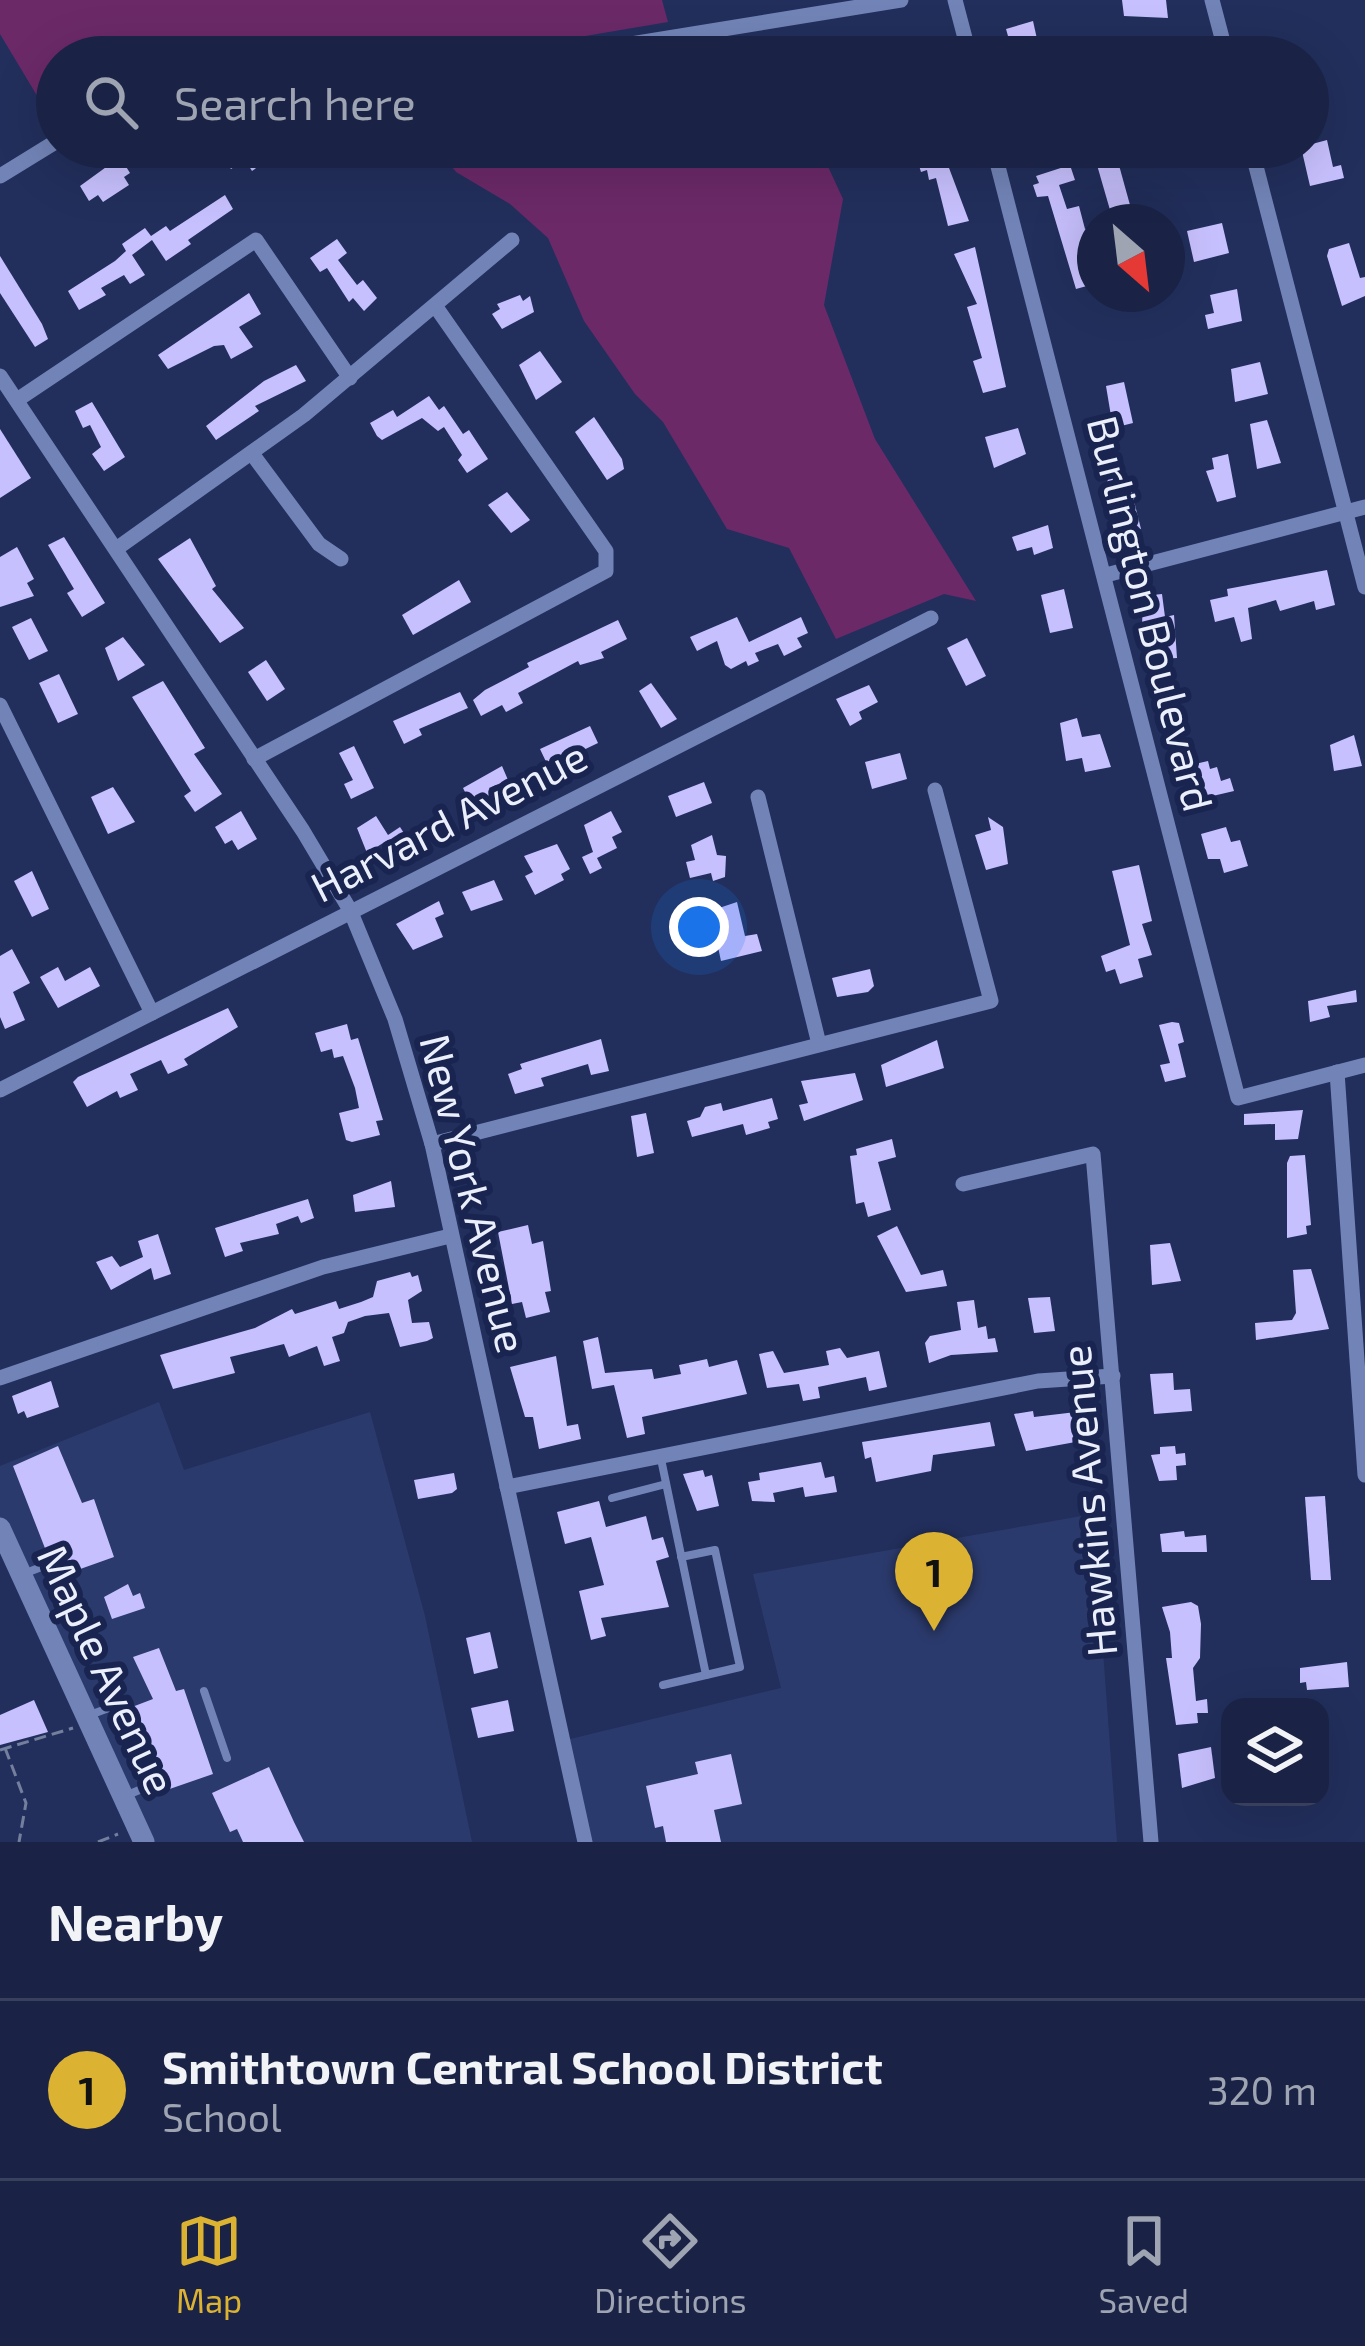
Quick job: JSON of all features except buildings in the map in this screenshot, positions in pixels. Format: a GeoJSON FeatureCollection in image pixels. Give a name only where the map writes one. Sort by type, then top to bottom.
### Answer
{"type":"FeatureCollection","features":[{"type":"Feature","properties":{"kind":"main road","name":"Maple Avenue"},"geometry":{"type":"LineString","coordinates":[[0,1528],[81,1722],[124,1796],[144,1842]]}},
{"type":"Feature","properties":{"kind":"street"},"geometry":{"type":"LineString","coordinates":[[680,36],[901,0]]}},
{"type":"Feature","properties":{"kind":"street"},"geometry":{"type":"LineString","coordinates":[[955,0],[964,36]]}},
{"type":"Feature","properties":{"kind":"street"},"geometry":{"type":"LineString","coordinates":[[1213,0],[1222,36]]}},
{"type":"Feature","properties":{"kind":"street"},"geometry":{"type":"LineString","coordinates":[[0,176],[36,154]]}},
{"type":"Feature","properties":{"kind":"street","name":"Burlington Boulevard"},"geometry":{"type":"LineString","coordinates":[[999,168],[1238,1098],[1337,1072]]}},
{"type":"Feature","properties":{"kind":"street"},"geometry":{"type":"LineString","coordinates":[[1257,168],[1365,587]]}},
{"type":"Feature","properties":{"kind":"street"},"geometry":{"type":"LineString","coordinates":[[17,400],[256,240],[350,378]]}},
{"type":"Feature","properties":{"kind":"street"},"geometry":{"type":"LineString","coordinates":[[116,549],[253,455],[512,240]]}},
{"type":"Feature","properties":{"kind":"street"},"geometry":{"type":"LineString","coordinates":[[254,759],[597,579],[608,561],[593,532],[436,307]]}},
{"type":"Feature","properties":{"kind":"street","name":"New York Avenue"},"geometry":{"type":"LineString","coordinates":[[0,376],[350,910],[417,1081],[585,1842]]}},
{"type":"Feature","properties":{"kind":"street"},"geometry":{"type":"LineString","coordinates":[[253,455],[319,544],[341,559]]}},
{"type":"Feature","properties":{"kind":"street"},"geometry":{"type":"LineString","coordinates":[[1106,575],[1365,507]]}},
{"type":"Feature","properties":{"kind":"street","name":"Harvard Avenue"},"geometry":{"type":"LineString","coordinates":[[0,1090],[931,618]]}},
{"type":"Feature","properties":{"kind":"street"},"geometry":{"type":"LineString","coordinates":[[0,705],[152,1013]]}},
{"type":"Feature","properties":{"kind":"street"},"geometry":{"type":"LineString","coordinates":[[432,1144],[991,1001],[935,790]]}},
{"type":"Feature","properties":{"kind":"street"},"geometry":{"type":"LineString","coordinates":[[758,797],[820,1044]]}},
{"type":"Feature","properties":{"kind":"street"},"geometry":{"type":"LineString","coordinates":[[1365,1065],[1337,1072],[1365,1475]]}},
{"type":"Feature","properties":{"kind":"street","name":"Hawkins Avenue"},"geometry":{"type":"LineString","coordinates":[[963,1184],[1094,1154],[1151,1842]]}},
{"type":"Feature","properties":{"kind":"street"},"geometry":{"type":"LineString","coordinates":[[0,1378],[338,1262],[451,1236]]}},
{"type":"Feature","properties":{"kind":"street"},"geometry":{"type":"LineString","coordinates":[[507,1486],[1038,1382],[1113,1376]]}},
{"type":"Feature","properties":{"kind":"lane"},"geometry":{"type":"LineString","coordinates":[[661,1457],[706,1675]]}},
{"type":"Feature","properties":{"kind":"lane"},"geometry":{"type":"LineString","coordinates":[[612,1498],[666,1484]]}},
{"type":"Feature","properties":{"kind":"lane"},"geometry":{"type":"LineString","coordinates":[[663,1684],[740,1667],[715,1550],[681,1557]]}},
{"type":"Feature","properties":{"kind":"lane"},"geometry":{"type":"LineString","coordinates":[[22,1575],[52,1564]]}},
{"type":"Feature","properties":{"kind":"lane"},"geometry":{"type":"LineString","coordinates":[[204,1691],[227,1758]]}},
{"type":"Feature","properties":{"kind":"lane"},"geometry":{"type":"LineString","coordinates":[[81,1722],[125,1702]]}},
{"type":"Feature","properties":{"kind":"lane"},"geometry":{"type":"LineString","coordinates":[[124,1796],[156,1784]]}},
{"type":"Feature","properties":{"kind":"path"},"geometry":{"type":"LineString","coordinates":[[20,1842],[26,1804],[3,1749],[35,1744],[81,1722]]}},
{"type":"Feature","properties":{"kind":"path"},"geometry":{"type":"LineString","coordinates":[[98,1842],[122,1833]]}},
{"type":"Feature","properties":{"kind":"shaded area"},"geometry":{"type":"Polygon","coordinates":[[[0,0],[662,0],[668,22],[585,36],[36,36],[36,94],[0,34],[0,0]]]}},
{"type":"Feature","properties":{"kind":"shaded area"},"geometry":{"type":"Polygon","coordinates":[[[453,168],[829,168],[843,199],[824,305],[875,439],[976,601],[944,594],[836,639],[789,548],[727,529],[663,422],[635,394],[584,321],[548,238],[510,204],[453,168]]]}},
{"type":"Feature","properties":{"kind":"shaded area"},"geometry":{"type":"Polygon","coordinates":[[[159,1402],[184,1470],[370,1412],[425,1616],[472,1842],[141,1842],[0,1535],[0,1466],[159,1402]]]}},
{"type":"Feature","properties":{"kind":"shaded area"},"geometry":{"type":"Polygon","coordinates":[[[1093,1514],[1117,1842],[589,1842],[566,1740],[781,1688],[753,1574],[1093,1514]]]}},
{"type":"Feature","properties":{"kind":"place","name":"Smithtown Central School District"},"geometry":{"type":"Point","coordinates":[934,1631]}}]}
